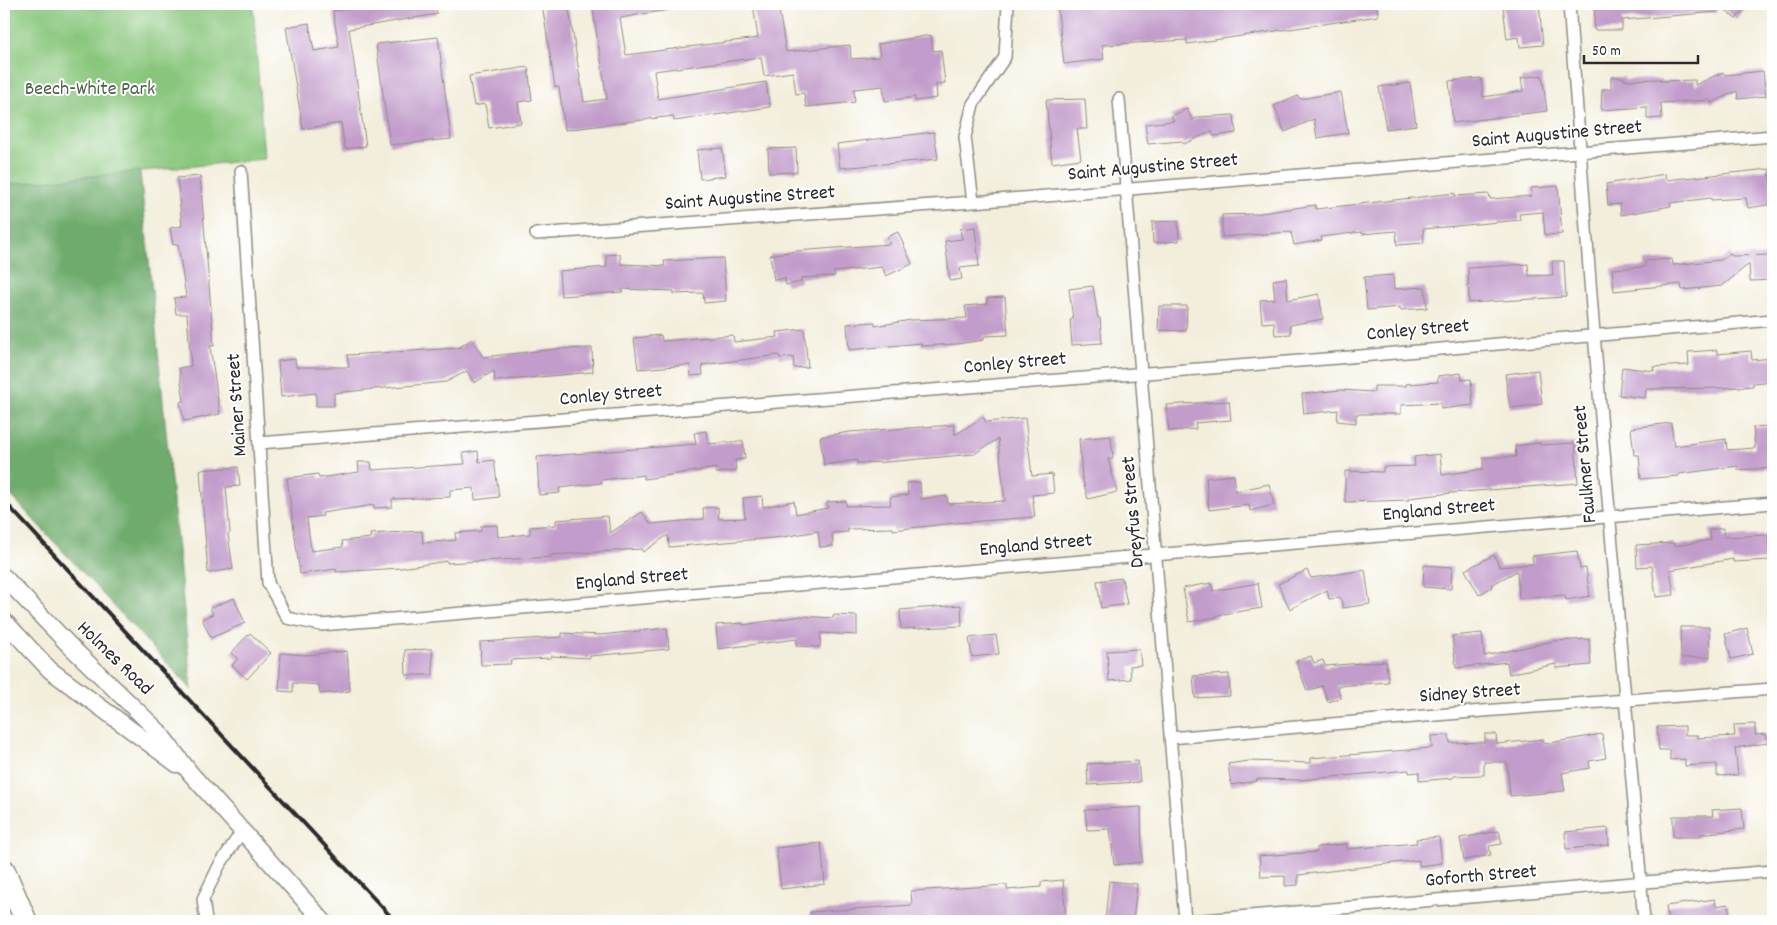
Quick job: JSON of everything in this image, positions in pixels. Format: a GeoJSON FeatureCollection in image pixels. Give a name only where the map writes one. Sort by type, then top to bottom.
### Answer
{"type":"FeatureCollection","features":[{"type":"Feature","properties":{"kind":"highway"},"geometry":{"type":"LineString","coordinates":[[4,870],[26,921]]}},
{"type":"Feature","properties":{"kind":"main road","name":"Holmes Road"},"geometry":{"type":"LineString","coordinates":[[4,577],[70,646],[158,731],[191,774],[323,921]]}},
{"type":"Feature","properties":{"kind":"main road","name":"Holmes Road"},"geometry":{"type":"LineString","coordinates":[[4,621],[50,670],[191,774]]}},
{"type":"Feature","properties":{"kind":"street"},"geometry":{"type":"LineString","coordinates":[[973,202],[965,137],[973,104],[1005,57],[1008,4]]}},
{"type":"Feature","properties":{"kind":"street","name":"Faulkner Street"},"geometry":{"type":"LineString","coordinates":[[1569,4],[1579,151],[1644,921]]}},
{"type":"Feature","properties":{"kind":"street","name":"Dreyfus Street"},"geometry":{"type":"LineString","coordinates":[[1119,99],[1185,921]]}},
{"type":"Feature","properties":{"kind":"street","name":"Saint Augustine Street"},"geometry":{"type":"LineString","coordinates":[[536,234],[973,202],[1773,136]]}},
{"type":"Feature","properties":{"kind":"street","name":"Mainer Street"},"geometry":{"type":"LineString","coordinates":[[241,171],[268,583],[287,618],[302,621]]}},
{"type":"Feature","properties":{"kind":"street","name":"Conley Street"},"geometry":{"type":"LineString","coordinates":[[259,443],[1141,372],[1338,358],[1594,334],[1773,320]]}},
{"type":"Feature","properties":{"kind":"street","name":"England Street"},"geometry":{"type":"LineString","coordinates":[[302,621],[321,625],[1773,503]]}},
{"type":"Feature","properties":{"kind":"street","name":"Sidney Street"},"geometry":{"type":"LineString","coordinates":[[1170,738],[1483,711],[1773,690]]}},
{"type":"Feature","properties":{"kind":"street"},"geometry":{"type":"LineString","coordinates":[[206,921],[203,899],[219,866],[242,831]]}},
{"type":"Feature","properties":{"kind":"street","name":"Goforth Street"},"geometry":{"type":"LineString","coordinates":[[1192,921],[1773,871]]}},
{"type":"Feature","properties":{"kind":"green space","name":"Beech-White Park"},"geometry":{"type":"Polygon","coordinates":[[[4,4],[253,4],[264,159],[4,185],[4,4]]]}},
{"type":"Feature","properties":{"kind":"green space"},"geometry":{"type":"Polygon","coordinates":[[[140,171],[192,690],[4,488],[4,185],[140,171]]]}},
{"type":"Feature","properties":{"kind":"building"},"geometry":{"type":"Polygon","coordinates":[[[379,4],[435,4],[437,14],[349,29],[366,146],[345,149],[341,123],[303,129],[286,27],[309,23],[314,51],[339,47],[333,11],[379,4]]]}},
{"type":"Feature","properties":{"kind":"building"},"geometry":{"type":"Polygon","coordinates":[[[542,4],[568,4],[584,102],[607,99],[592,4],[667,4],[667,10],[620,18],[626,55],[758,38],[753,4],[778,4],[786,52],[850,45],[851,59],[880,57],[878,44],[931,35],[933,51],[941,50],[945,83],[936,84],[937,98],[915,101],[915,97],[885,101],[883,86],[854,89],[855,102],[806,107],[804,93],[796,94],[793,72],[764,76],[761,57],[654,71],[658,99],[766,82],[770,107],[674,121],[673,116],[565,130],[559,87],[555,87],[542,4]]]}},
{"type":"Feature","properties":{"kind":"building"},"geometry":{"type":"Polygon","coordinates":[[[1057,4],[1096,4],[1097,7],[1144,4],[1377,4],[1378,16],[1187,44],[1187,40],[1102,45],[1104,59],[1064,64],[1057,4]]]}},
{"type":"Feature","properties":{"kind":"building"},"geometry":{"type":"Polygon","coordinates":[[[1539,4],[1543,45],[1520,47],[1519,37],[1507,39],[1503,6],[1539,4]]]}},
{"type":"Feature","properties":{"kind":"building"},"geometry":{"type":"Polygon","coordinates":[[[1595,4],[1717,4],[1717,12],[1622,20],[1622,30],[1594,30],[1595,4]]]}},
{"type":"Feature","properties":{"kind":"building"},"geometry":{"type":"Polygon","coordinates":[[[1718,4],[1749,4],[1736,19],[1718,4]]]}},
{"type":"Feature","properties":{"kind":"building"},"geometry":{"type":"Polygon","coordinates":[[[438,37],[451,139],[390,145],[376,44],[438,37]]]}},
{"type":"Feature","properties":{"kind":"building"},"geometry":{"type":"Polygon","coordinates":[[[528,67],[532,100],[518,102],[521,123],[489,128],[485,104],[474,106],[469,76],[528,67]]]}},
{"type":"Feature","properties":{"kind":"building"},"geometry":{"type":"Polygon","coordinates":[[[1763,71],[1766,96],[1738,99],[1737,91],[1711,103],[1710,100],[1661,103],[1662,118],[1647,119],[1647,107],[1601,110],[1602,89],[1611,89],[1611,77],[1624,77],[1624,80],[1695,80],[1695,85],[1723,72],[1725,75],[1763,71]]]}},
{"type":"Feature","properties":{"kind":"building"},"geometry":{"type":"Polygon","coordinates":[[[1542,75],[1547,111],[1453,123],[1449,81],[1481,78],[1483,97],[1523,91],[1521,78],[1542,75]]]}},
{"type":"Feature","properties":{"kind":"building"},"geometry":{"type":"Polygon","coordinates":[[[1410,83],[1416,125],[1386,129],[1379,87],[1410,83]]]}},
{"type":"Feature","properties":{"kind":"building"},"geometry":{"type":"Polygon","coordinates":[[[1341,92],[1348,133],[1317,138],[1314,119],[1285,132],[1274,106],[1298,96],[1300,99],[1341,92]]]}},
{"type":"Feature","properties":{"kind":"building"},"geometry":{"type":"Polygon","coordinates":[[[1085,99],[1087,129],[1077,129],[1081,159],[1052,163],[1046,100],[1085,99]]]}},
{"type":"Feature","properties":{"kind":"building"},"geometry":{"type":"Polygon","coordinates":[[[1187,109],[1192,120],[1199,117],[1234,115],[1236,133],[1213,136],[1212,131],[1184,144],[1182,141],[1148,144],[1145,124],[1174,121],[1171,116],[1187,109]]]}},
{"type":"Feature","properties":{"kind":"building"},"geometry":{"type":"Polygon","coordinates":[[[934,132],[938,159],[840,168],[837,144],[934,132]]]}},
{"type":"Feature","properties":{"kind":"building"},"geometry":{"type":"Polygon","coordinates":[[[722,148],[726,176],[700,179],[697,150],[722,148]]]}},
{"type":"Feature","properties":{"kind":"building"},"geometry":{"type":"Polygon","coordinates":[[[796,148],[797,172],[769,173],[768,149],[796,148]]]}},
{"type":"Feature","properties":{"kind":"building"},"geometry":{"type":"Polygon","coordinates":[[[1769,169],[1773,204],[1748,208],[1746,198],[1711,200],[1711,198],[1670,203],[1671,206],[1621,215],[1620,204],[1608,205],[1606,184],[1665,174],[1666,180],[1769,169]]]}},
{"type":"Feature","properties":{"kind":"building"},"geometry":{"type":"Polygon","coordinates":[[[200,176],[214,346],[210,346],[220,414],[184,421],[180,402],[184,401],[179,368],[191,366],[187,314],[176,314],[174,298],[186,297],[178,244],[173,245],[170,228],[182,226],[177,178],[200,176]]]}},
{"type":"Feature","properties":{"kind":"building"},"geometry":{"type":"Polygon","coordinates":[[[1558,186],[1562,234],[1545,235],[1543,212],[1519,214],[1520,220],[1423,229],[1424,243],[1397,245],[1396,231],[1362,234],[1362,232],[1321,237],[1322,240],[1294,245],[1291,232],[1222,237],[1222,215],[1255,214],[1315,205],[1316,209],[1455,193],[1455,196],[1489,194],[1490,199],[1532,196],[1531,188],[1558,186]]]}},
{"type":"Feature","properties":{"kind":"building"},"geometry":{"type":"Polygon","coordinates":[[[1178,221],[1179,241],[1153,243],[1152,222],[1178,221]]]}},
{"type":"Feature","properties":{"kind":"building"},"geometry":{"type":"Polygon","coordinates":[[[975,227],[979,266],[960,268],[962,279],[950,281],[945,241],[962,239],[960,229],[975,227]]]}},
{"type":"Feature","properties":{"kind":"building"},"geometry":{"type":"Polygon","coordinates":[[[898,232],[912,264],[886,276],[882,267],[834,272],[835,276],[801,278],[801,282],[786,285],[785,278],[774,280],[770,255],[796,251],[890,244],[887,237],[898,232]]]}},
{"type":"Feature","properties":{"kind":"building"},"geometry":{"type":"Polygon","coordinates":[[[1730,253],[1732,256],[1773,255],[1773,280],[1750,281],[1749,264],[1722,286],[1682,290],[1681,284],[1614,291],[1612,269],[1645,267],[1645,261],[1672,259],[1673,265],[1721,260],[1730,253]]]}},
{"type":"Feature","properties":{"kind":"building"},"geometry":{"type":"Polygon","coordinates":[[[620,254],[621,264],[665,266],[664,261],[723,258],[726,301],[704,303],[703,293],[674,294],[674,291],[622,289],[623,292],[561,296],[559,271],[607,267],[606,255],[620,254]]]}},
{"type":"Feature","properties":{"kind":"building"},"geometry":{"type":"Polygon","coordinates":[[[1552,261],[1564,261],[1566,297],[1469,303],[1468,268],[1528,264],[1529,276],[1553,275],[1552,261]]]}},
{"type":"Feature","properties":{"kind":"building"},"geometry":{"type":"Polygon","coordinates":[[[1393,275],[1394,289],[1425,287],[1427,308],[1400,310],[1400,307],[1367,310],[1364,277],[1393,275]]]}},
{"type":"Feature","properties":{"kind":"building"},"geometry":{"type":"Polygon","coordinates":[[[1286,278],[1288,300],[1319,294],[1323,319],[1290,325],[1291,334],[1275,335],[1274,322],[1262,323],[1260,300],[1275,299],[1273,280],[1286,278]]]}},
{"type":"Feature","properties":{"kind":"building"},"geometry":{"type":"Polygon","coordinates":[[[1093,286],[1098,318],[1100,318],[1102,343],[1072,345],[1070,320],[1073,319],[1069,289],[1093,286]]]}},
{"type":"Feature","properties":{"kind":"building"},"geometry":{"type":"Polygon","coordinates":[[[1005,297],[1008,335],[984,336],[984,340],[957,344],[921,346],[921,343],[849,350],[847,324],[875,322],[875,326],[911,320],[967,318],[965,306],[987,304],[987,298],[1005,297]]]}},
{"type":"Feature","properties":{"kind":"building"},"geometry":{"type":"Polygon","coordinates":[[[1159,306],[1187,306],[1186,331],[1158,330],[1159,306]]]}},
{"type":"Feature","properties":{"kind":"building"},"geometry":{"type":"Polygon","coordinates":[[[804,329],[808,367],[794,368],[793,357],[780,358],[779,355],[702,365],[703,375],[691,376],[690,365],[638,369],[634,338],[661,335],[662,341],[733,335],[734,342],[778,337],[777,332],[804,329]]]}},
{"type":"Feature","properties":{"kind":"building"},"geometry":{"type":"Polygon","coordinates":[[[472,339],[483,357],[556,349],[592,348],[593,372],[495,381],[494,371],[474,383],[467,371],[446,382],[334,393],[334,406],[316,406],[316,393],[281,397],[278,361],[295,359],[296,367],[349,367],[347,355],[458,348],[472,339]]]}},
{"type":"Feature","properties":{"kind":"building"},"geometry":{"type":"Polygon","coordinates":[[[1717,350],[1717,354],[1751,351],[1752,360],[1773,358],[1773,381],[1753,383],[1753,386],[1725,388],[1646,389],[1645,398],[1619,395],[1622,367],[1654,371],[1653,367],[1689,365],[1688,352],[1717,350]]]}},
{"type":"Feature","properties":{"kind":"building"},"geometry":{"type":"Polygon","coordinates":[[[1538,370],[1542,404],[1510,408],[1505,374],[1538,370]]]}},
{"type":"Feature","properties":{"kind":"building"},"geometry":{"type":"Polygon","coordinates":[[[1461,373],[1462,380],[1471,379],[1473,405],[1441,409],[1441,403],[1401,405],[1401,414],[1356,414],[1356,423],[1337,421],[1338,410],[1304,414],[1302,394],[1340,390],[1374,392],[1374,386],[1406,386],[1406,384],[1438,382],[1438,376],[1461,373]]]}},
{"type":"Feature","properties":{"kind":"building"},"geometry":{"type":"Polygon","coordinates":[[[1229,401],[1231,420],[1195,423],[1196,429],[1169,431],[1166,405],[1229,401]]]}},
{"type":"Feature","properties":{"kind":"building"},"geometry":{"type":"Polygon","coordinates":[[[983,417],[986,422],[1025,418],[1032,476],[1052,474],[1054,493],[1032,495],[1035,517],[893,530],[893,528],[848,529],[848,532],[832,533],[833,546],[820,547],[818,531],[783,537],[669,547],[668,535],[643,552],[641,549],[551,555],[551,557],[447,563],[447,561],[401,568],[336,572],[336,569],[300,574],[287,478],[318,474],[319,478],[359,472],[358,462],[371,462],[372,470],[465,464],[463,453],[478,451],[479,462],[494,460],[499,497],[475,500],[474,488],[450,490],[450,497],[392,499],[392,507],[374,508],[374,505],[322,513],[323,516],[307,518],[311,551],[343,547],[342,541],[371,538],[370,534],[422,531],[423,543],[456,540],[455,533],[481,531],[481,526],[497,525],[498,537],[530,534],[530,527],[556,525],[556,520],[608,516],[610,533],[642,512],[651,524],[704,519],[703,508],[718,507],[719,519],[745,518],[743,498],[762,496],[763,507],[794,501],[796,514],[828,508],[827,502],[846,501],[846,506],[891,505],[890,497],[908,495],[907,483],[920,482],[921,499],[947,496],[948,504],[1005,501],[998,439],[974,454],[887,462],[857,463],[857,460],[824,465],[820,437],[849,432],[954,425],[955,435],[983,417]]]}},
{"type":"Feature","properties":{"kind":"building"},"geometry":{"type":"Polygon","coordinates":[[[1671,423],[1674,446],[1726,439],[1727,450],[1755,448],[1753,427],[1769,426],[1771,468],[1738,470],[1738,466],[1679,474],[1679,476],[1641,479],[1639,455],[1634,455],[1631,428],[1671,423]]]}},
{"type":"Feature","properties":{"kind":"building"},"geometry":{"type":"Polygon","coordinates":[[[706,431],[708,444],[743,441],[745,459],[735,460],[736,471],[716,473],[716,468],[644,479],[644,475],[601,480],[602,483],[559,488],[560,493],[539,495],[537,457],[696,444],[694,433],[706,431]]]}},
{"type":"Feature","properties":{"kind":"building"},"geometry":{"type":"Polygon","coordinates":[[[1111,436],[1113,459],[1108,459],[1117,492],[1088,499],[1082,477],[1079,439],[1111,436]]]}},
{"type":"Feature","properties":{"kind":"building"},"geometry":{"type":"Polygon","coordinates":[[[1540,443],[1540,445],[1575,443],[1578,483],[1451,493],[1409,498],[1409,500],[1345,502],[1345,471],[1383,472],[1383,467],[1415,466],[1414,457],[1440,454],[1442,475],[1483,469],[1483,457],[1516,457],[1515,446],[1540,443]]]}},
{"type":"Feature","properties":{"kind":"building"},"geometry":{"type":"Polygon","coordinates":[[[238,467],[240,486],[226,487],[230,533],[228,534],[233,569],[208,573],[200,470],[238,467]]]}},
{"type":"Feature","properties":{"kind":"building"},"geometry":{"type":"Polygon","coordinates":[[[1234,475],[1236,491],[1269,484],[1274,505],[1250,511],[1249,505],[1209,510],[1206,478],[1234,475]]]}},
{"type":"Feature","properties":{"kind":"building"},"geometry":{"type":"Polygon","coordinates":[[[1723,528],[1724,537],[1768,535],[1770,560],[1733,562],[1733,559],[1670,570],[1674,595],[1656,597],[1652,566],[1637,567],[1636,545],[1674,543],[1674,546],[1711,540],[1709,530],[1723,528]]]}},
{"type":"Feature","properties":{"kind":"building"},"geometry":{"type":"Polygon","coordinates":[[[1577,551],[1580,569],[1586,568],[1590,596],[1566,600],[1565,595],[1519,598],[1517,571],[1491,585],[1492,587],[1479,595],[1465,570],[1494,555],[1500,567],[1533,564],[1532,556],[1577,551]]]}},
{"type":"Feature","properties":{"kind":"building"},"geometry":{"type":"Polygon","coordinates":[[[1424,565],[1452,567],[1451,589],[1423,587],[1424,565]]]}},
{"type":"Feature","properties":{"kind":"building"},"geometry":{"type":"Polygon","coordinates":[[[1307,570],[1311,578],[1365,570],[1370,604],[1343,608],[1341,598],[1329,599],[1327,590],[1290,609],[1278,584],[1307,570]]]}},
{"type":"Feature","properties":{"kind":"building"},"geometry":{"type":"Polygon","coordinates":[[[1122,578],[1127,604],[1101,608],[1097,581],[1122,578]]]}},
{"type":"Feature","properties":{"kind":"building"},"geometry":{"type":"Polygon","coordinates":[[[1211,583],[1213,591],[1258,583],[1262,608],[1217,615],[1217,617],[1189,622],[1183,588],[1211,583]]]}},
{"type":"Feature","properties":{"kind":"building"},"geometry":{"type":"Polygon","coordinates":[[[234,598],[245,623],[211,638],[202,619],[213,614],[210,608],[234,598]]]}},
{"type":"Feature","properties":{"kind":"building"},"geometry":{"type":"Polygon","coordinates":[[[961,605],[962,626],[901,629],[900,610],[961,605]]]}},
{"type":"Feature","properties":{"kind":"building"},"geometry":{"type":"Polygon","coordinates":[[[833,615],[857,616],[857,635],[821,633],[820,647],[796,646],[797,639],[718,649],[716,625],[743,623],[743,625],[801,616],[833,618],[833,615]]]}},
{"type":"Feature","properties":{"kind":"building"},"geometry":{"type":"Polygon","coordinates":[[[1680,627],[1709,627],[1710,657],[1681,658],[1680,627]]]}},
{"type":"Feature","properties":{"kind":"building"},"geometry":{"type":"Polygon","coordinates":[[[667,628],[669,649],[590,656],[590,658],[551,656],[551,658],[510,660],[511,664],[481,665],[480,642],[562,637],[562,633],[600,635],[667,628]]]}},
{"type":"Feature","properties":{"kind":"building"},"geometry":{"type":"Polygon","coordinates":[[[1747,628],[1753,654],[1731,659],[1725,634],[1747,628]]]}},
{"type":"Feature","properties":{"kind":"building"},"geometry":{"type":"Polygon","coordinates":[[[250,633],[271,653],[247,679],[232,665],[238,659],[231,653],[250,633]]]}},
{"type":"Feature","properties":{"kind":"building"},"geometry":{"type":"Polygon","coordinates":[[[1482,633],[1484,656],[1554,641],[1589,639],[1591,665],[1556,668],[1556,664],[1509,674],[1507,662],[1456,668],[1452,636],[1482,633]]]}},
{"type":"Feature","properties":{"kind":"building"},"geometry":{"type":"Polygon","coordinates":[[[996,635],[999,654],[972,657],[969,638],[996,635]]]}},
{"type":"Feature","properties":{"kind":"building"},"geometry":{"type":"Polygon","coordinates":[[[432,649],[433,675],[406,675],[405,650],[432,649]]]}},
{"type":"Feature","properties":{"kind":"building"},"geometry":{"type":"Polygon","coordinates":[[[1139,649],[1141,665],[1130,666],[1131,679],[1109,681],[1107,651],[1139,649]]]}},
{"type":"Feature","properties":{"kind":"building"},"geometry":{"type":"Polygon","coordinates":[[[347,651],[350,691],[320,694],[319,685],[293,683],[293,692],[279,691],[281,653],[307,655],[347,651]]]}},
{"type":"Feature","properties":{"kind":"building"},"geometry":{"type":"Polygon","coordinates":[[[1311,656],[1314,663],[1323,660],[1325,666],[1386,661],[1388,682],[1337,686],[1341,698],[1328,702],[1322,686],[1307,691],[1296,661],[1311,656]]]}},
{"type":"Feature","properties":{"kind":"building"},"geometry":{"type":"Polygon","coordinates":[[[1229,674],[1230,696],[1195,698],[1193,676],[1229,674]]]}},
{"type":"Feature","properties":{"kind":"building"},"geometry":{"type":"Polygon","coordinates":[[[1755,724],[1755,735],[1766,734],[1767,743],[1735,748],[1738,775],[1717,776],[1717,764],[1685,766],[1685,759],[1670,760],[1670,750],[1659,750],[1657,727],[1685,726],[1685,735],[1698,735],[1698,738],[1735,736],[1734,725],[1755,724]]]}},
{"type":"Feature","properties":{"kind":"building"},"geometry":{"type":"Polygon","coordinates":[[[1485,734],[1496,734],[1497,744],[1543,739],[1544,744],[1602,734],[1606,758],[1589,761],[1590,768],[1562,773],[1565,791],[1510,796],[1507,762],[1484,762],[1484,775],[1453,776],[1453,778],[1419,781],[1419,772],[1409,773],[1409,770],[1299,780],[1256,779],[1257,781],[1231,785],[1228,764],[1249,761],[1311,763],[1311,758],[1432,748],[1431,736],[1449,735],[1450,743],[1485,742],[1485,734]]]}},
{"type":"Feature","properties":{"kind":"building"},"geometry":{"type":"Polygon","coordinates":[[[1138,761],[1140,782],[1088,785],[1087,764],[1138,761]]]}},
{"type":"Feature","properties":{"kind":"building"},"geometry":{"type":"Polygon","coordinates":[[[1141,807],[1142,862],[1114,865],[1110,829],[1087,830],[1085,810],[1141,807]]]}},
{"type":"Feature","properties":{"kind":"building"},"geometry":{"type":"Polygon","coordinates":[[[1742,808],[1744,829],[1700,834],[1700,837],[1673,837],[1673,816],[1713,816],[1712,810],[1742,808]]]}},
{"type":"Feature","properties":{"kind":"building"},"geometry":{"type":"Polygon","coordinates":[[[1608,828],[1609,845],[1566,849],[1565,832],[1608,828]]]}},
{"type":"Feature","properties":{"kind":"building"},"geometry":{"type":"Polygon","coordinates":[[[1499,831],[1502,844],[1489,846],[1491,855],[1464,860],[1460,838],[1499,831]]]}},
{"type":"Feature","properties":{"kind":"building"},"geometry":{"type":"Polygon","coordinates":[[[1439,837],[1442,863],[1419,866],[1419,860],[1298,875],[1298,885],[1285,886],[1285,876],[1261,877],[1259,856],[1317,852],[1317,847],[1347,844],[1347,849],[1417,843],[1416,839],[1439,837]]]}},
{"type":"Feature","properties":{"kind":"building"},"geometry":{"type":"Polygon","coordinates":[[[821,843],[825,884],[781,889],[776,848],[821,843]]]}},
{"type":"Feature","properties":{"kind":"building"},"geometry":{"type":"Polygon","coordinates":[[[1063,880],[1066,921],[810,921],[810,912],[912,905],[911,891],[1007,885],[1007,890],[1041,887],[1041,882],[1063,880]]]}},
{"type":"Feature","properties":{"kind":"building"},"geometry":{"type":"Polygon","coordinates":[[[1109,881],[1137,884],[1133,921],[1105,921],[1109,881]]]}},
{"type":"Feature","properties":{"kind":"building"},"geometry":{"type":"Polygon","coordinates":[[[1715,899],[1716,906],[1728,904],[1731,921],[1668,921],[1666,906],[1715,899]]]}},
{"type":"Feature","properties":{"kind":"railway"},"geometry":{"type":"LineString","coordinates":[[4,501],[395,921]]}}]}
